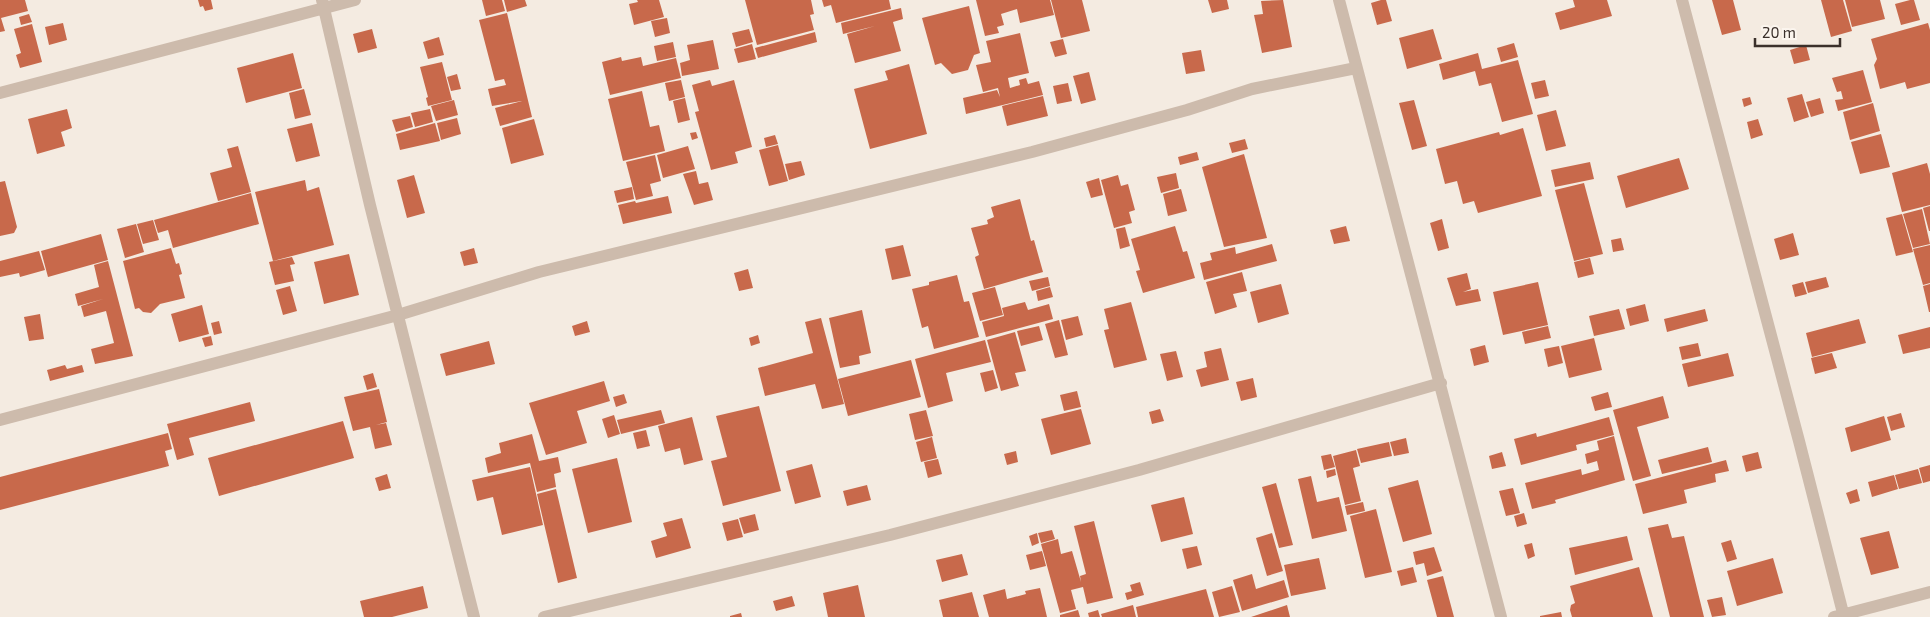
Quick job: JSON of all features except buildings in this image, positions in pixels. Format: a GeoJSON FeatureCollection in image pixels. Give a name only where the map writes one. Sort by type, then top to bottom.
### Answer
{"type":"FeatureCollection","features":[{"type":"Feature","properties":{"kind":"street"},"geometry":{"type":"LineString","coordinates":[[0,93],[323,5],[355,0]]}},
{"type":"Feature","properties":{"kind":"street"},"geometry":{"type":"LineString","coordinates":[[1339,0],[1501,617]]}},
{"type":"Feature","properties":{"kind":"street"},"geometry":{"type":"LineString","coordinates":[[1682,0],[1799,441],[1840,616],[1930,592]]}},
{"type":"Feature","properties":{"kind":"street"},"geometry":{"type":"LineString","coordinates":[[323,5],[474,617]]}},
{"type":"Feature","properties":{"kind":"street"},"geometry":{"type":"LineString","coordinates":[[0,420],[398,315],[539,272],[1032,152],[1187,110],[1252,89],[1356,68]]}},
{"type":"Feature","properties":{"kind":"street"},"geometry":{"type":"LineString","coordinates":[[544,617],[890,535],[1139,470],[1440,383]]}}]}
